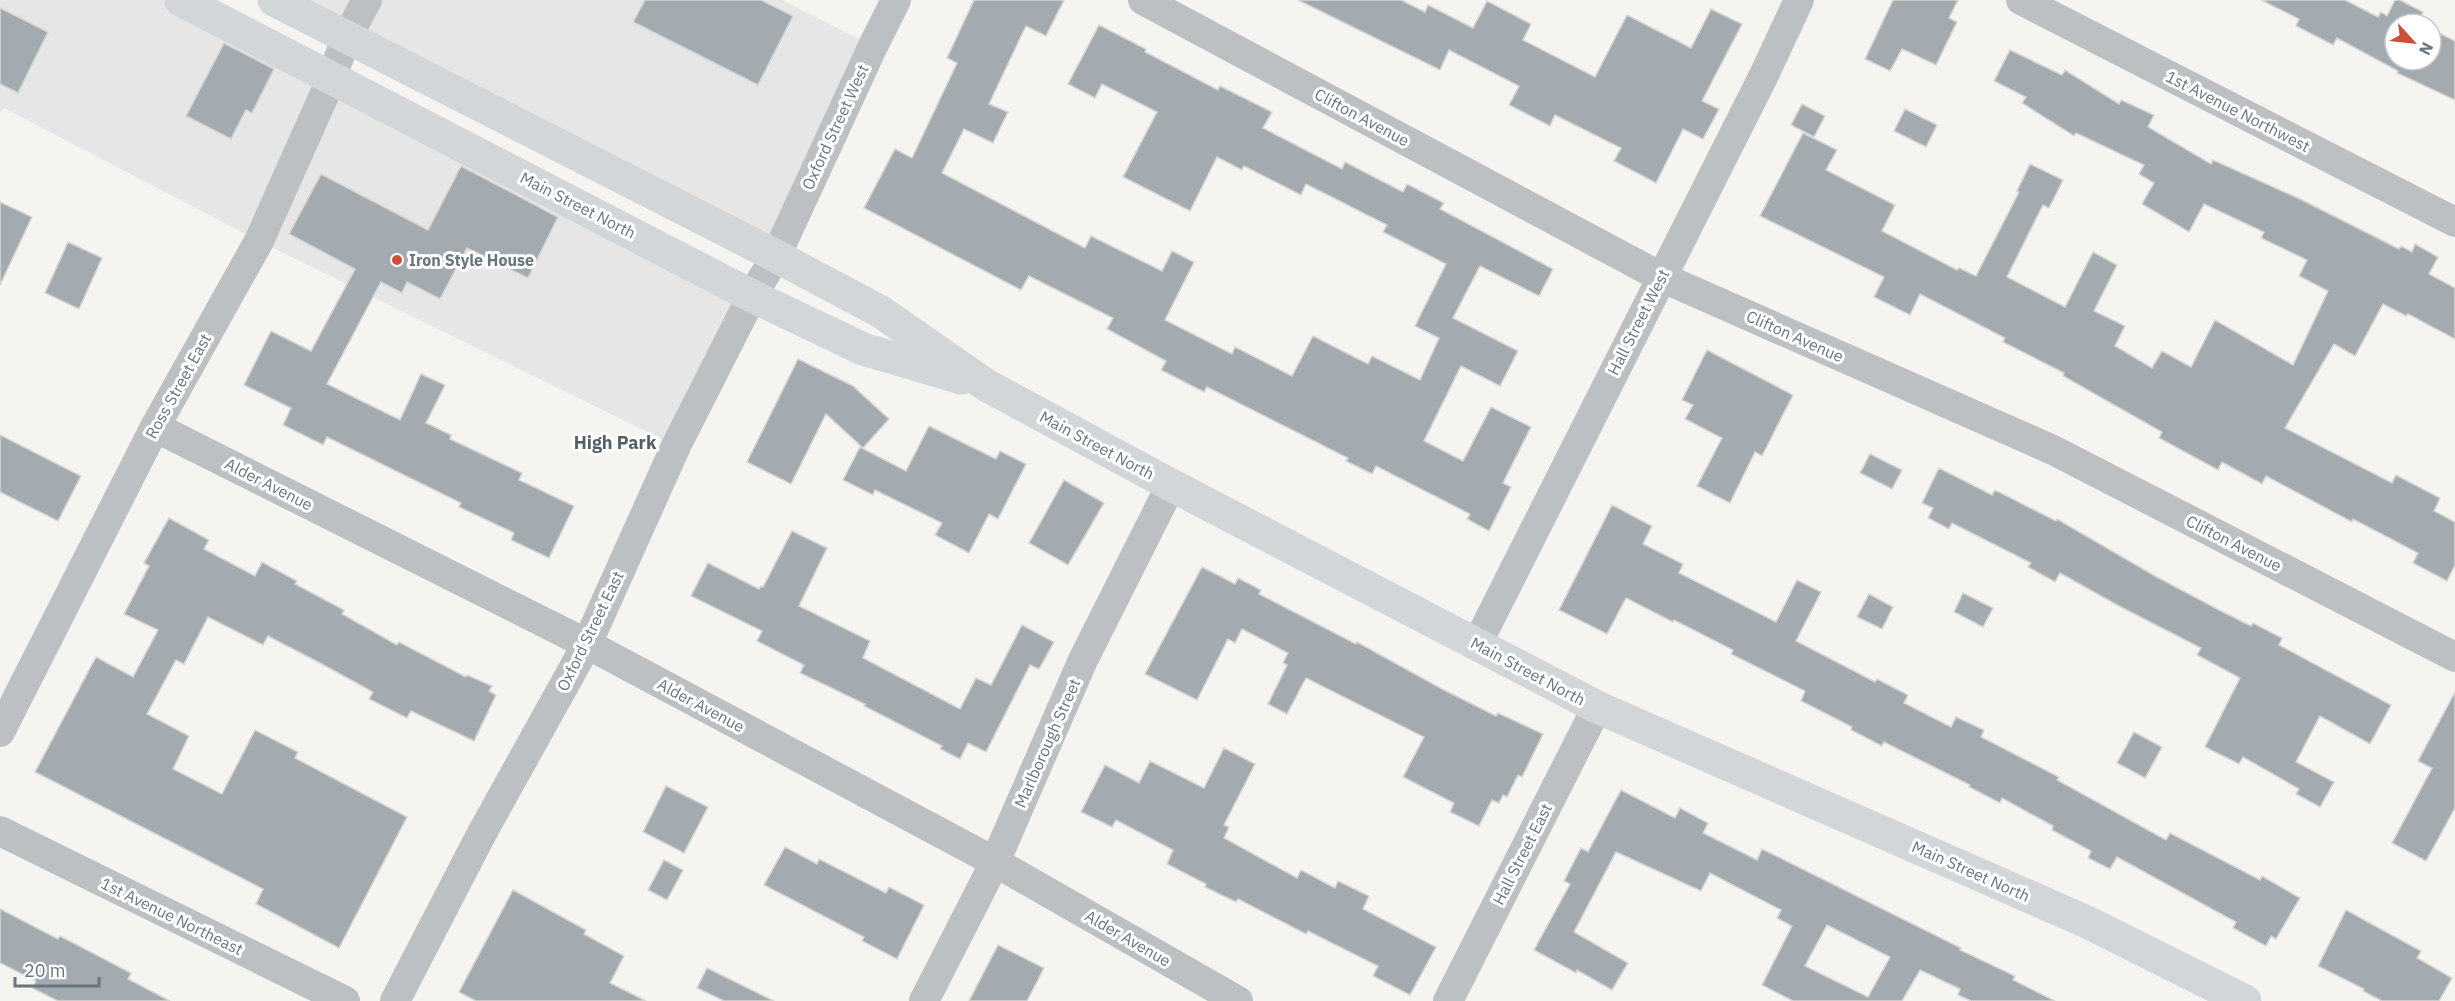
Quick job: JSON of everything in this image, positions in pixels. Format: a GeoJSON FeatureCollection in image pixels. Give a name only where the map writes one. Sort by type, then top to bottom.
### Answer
{"type":"FeatureCollection","features":[{"type":"Feature","properties":{"kind":"main road","name":"Main Street North"},"geometry":{"type":"LineString","coordinates":[[181,0],[752,296],[863,350],[986,385]]}},
{"type":"Feature","properties":{"kind":"main road","name":"Main Street North"},"geometry":{"type":"LineString","coordinates":[[274,0],[776,256],[881,312],[986,385],[1171,485],[1597,707],[2087,922],[2245,1001]]}},
{"type":"Feature","properties":{"kind":"main road","name":"Main Street North"},"geometry":{"type":"LineString","coordinates":[[2087,922],[2201,1001]]}},
{"type":"Feature","properties":{"kind":"street","name":"Ross Street East"},"geometry":{"type":"LineString","coordinates":[[0,732],[155,427],[259,241],[332,78],[347,37],[367,0]]}},
{"type":"Feature","properties":{"kind":"street","name":"Oxford Street West"},"geometry":{"type":"LineString","coordinates":[[776,256],[896,0]]}},
{"type":"Feature","properties":{"kind":"street","name":"Clifton Avenue"},"geometry":{"type":"LineString","coordinates":[[1143,0],[1661,277],[2053,450],[2455,657]]}},
{"type":"Feature","properties":{"kind":"street","name":"Hall Street West"},"geometry":{"type":"LineString","coordinates":[[1478,645],[1763,77],[1799,0]]}},
{"type":"Feature","properties":{"kind":"street","name":"1st Avenue Northwest"},"geometry":{"type":"LineString","coordinates":[[2021,0],[2455,222]]}},
{"type":"Feature","properties":{"kind":"street","name":"Oxford Street East"},"geometry":{"type":"LineString","coordinates":[[395,1001],[482,833],[587,644],[676,446],[752,296],[776,256]]}},
{"type":"Feature","properties":{"kind":"street","name":"Alder Avenue"},"geometry":{"type":"LineString","coordinates":[[155,427],[587,644],[995,862],[1238,1001]]}},
{"type":"Feature","properties":{"kind":"street","name":"Marlborough Street"},"geometry":{"type":"LineString","coordinates":[[924,1001],[995,862],[1083,660],[1171,485]]}},
{"type":"Feature","properties":{"kind":"street","name":"Hall Street East"},"geometry":{"type":"LineString","coordinates":[[1448,1001],[1597,707]]}},
{"type":"Feature","properties":{"kind":"street","name":"1st Avenue Northeast"},"geometry":{"type":"LineString","coordinates":[[0,831],[345,1001]]}},
{"type":"Feature","properties":{"kind":"shaded area"},"geometry":{"type":"Polygon","coordinates":[[[0,0],[181,0],[752,296],[676,446],[259,241],[4,108],[0,113],[0,0]]]}},
{"type":"Feature","properties":{"kind":"shaded area"},"geometry":{"type":"Polygon","coordinates":[[[274,0],[782,0],[873,46],[776,256],[274,0]]]}},
{"type":"Feature","properties":{"kind":"building"},"geometry":{"type":"Polygon","coordinates":[[[645,0],[761,0],[793,16],[758,85],[633,22],[645,0]]]}},
{"type":"Feature","properties":{"kind":"building"},"geometry":{"type":"Polygon","coordinates":[[[974,0],[1064,0],[1046,36],[1026,26],[989,104],[1008,112],[993,143],[964,129],[942,173],[1085,248],[1091,236],[1162,271],[1172,251],[1194,262],[1165,320],[1232,354],[1235,347],[1292,376],[1313,336],[1368,364],[1372,356],[1420,380],[1439,338],[1415,326],[1446,264],[1383,232],[1387,225],[1306,184],[1301,195],[1244,166],[1242,170],[1217,157],[1190,211],[1123,177],[1157,112],[1102,84],[1095,98],[1068,84],[1099,25],[1218,90],[1220,86],[1272,112],[1263,128],[1342,169],[1345,162],[1403,192],[1407,184],[1444,203],[1440,209],[1553,269],[1539,296],[1480,266],[1453,318],[1518,351],[1500,386],[1461,366],[1424,441],[1463,461],[1491,407],[1531,427],[1503,483],[1511,487],[1489,531],[1467,519],[1470,514],[1376,466],[1372,474],[1346,461],[1348,458],[1207,387],[1204,392],[1161,370],[1166,361],[1107,329],[1113,318],[1029,276],[1021,290],[864,208],[895,149],[912,158],[957,63],[947,58],[974,0]]]}},
{"type":"Feature","properties":{"kind":"building"},"geometry":{"type":"Polygon","coordinates":[[[1298,0],[1401,0],[1425,12],[1428,5],[1473,28],[1487,1],[1531,24],[1523,40],[1595,77],[1627,15],[1691,48],[1711,9],[1742,24],[1702,101],[1719,109],[1703,139],[1683,129],[1656,183],[1614,161],[1621,148],[1555,115],[1550,126],[1509,105],[1519,86],[1449,50],[1440,70],[1298,0]]]}},
{"type":"Feature","properties":{"kind":"building"},"geometry":{"type":"Polygon","coordinates":[[[1893,0],[1958,0],[1949,18],[1957,22],[1936,65],[1902,49],[1890,71],[1865,59],[1893,0]]]}},
{"type":"Feature","properties":{"kind":"building"},"geometry":{"type":"Polygon","coordinates":[[[2261,0],[2345,0],[2378,17],[2381,12],[2383,13],[2383,63],[2337,38],[2333,45],[2296,26],[2299,19],[2261,0]]]}},
{"type":"Feature","properties":{"kind":"building"},"geometry":{"type":"Polygon","coordinates":[[[2395,0],[2400,0],[2423,12],[2389,12],[2395,0]]]}},
{"type":"Feature","properties":{"kind":"building"},"geometry":{"type":"Polygon","coordinates":[[[0,8],[48,32],[18,93],[0,84],[0,8]]]}},
{"type":"Feature","properties":{"kind":"building"},"geometry":{"type":"Polygon","coordinates":[[[2443,35],[2455,41],[2455,100],[2397,73],[2443,72],[2443,35]]]}},
{"type":"Feature","properties":{"kind":"building"},"geometry":{"type":"Polygon","coordinates":[[[224,43],[274,69],[252,113],[246,110],[231,139],[186,116],[224,43]]]}},
{"type":"Feature","properties":{"kind":"building"},"geometry":{"type":"Polygon","coordinates":[[[2010,50],[2062,75],[2065,70],[2119,104],[2121,100],[2154,115],[2148,127],[2211,164],[2213,160],[2300,199],[2399,249],[2401,246],[2412,252],[2415,244],[2438,257],[2429,274],[2455,288],[2455,339],[2408,314],[2406,316],[2383,304],[2355,356],[2334,344],[2285,428],[2392,483],[2396,475],[2440,498],[2434,511],[2455,522],[2455,565],[2447,581],[2413,563],[2418,553],[2353,519],[2352,522],[2266,476],[2262,484],[2222,462],[2218,470],[2159,438],[2162,432],[2063,376],[2064,373],[2003,342],[2005,338],[1920,294],[1910,315],[1874,297],[1884,277],[1760,216],[1803,133],[1837,150],[1826,170],[1895,205],[1882,231],[1957,270],[1959,268],[1976,276],[2019,192],[2017,191],[2030,164],[2063,180],[2049,208],[2043,205],[2007,277],[2065,307],[2093,252],[2117,265],[2094,311],[2125,326],[2115,346],[2152,368],[2162,351],[2191,367],[2215,320],[2293,365],[2328,291],[2299,276],[2307,260],[2261,238],[2264,232],[2204,204],[2189,232],[2142,204],[2154,183],[2139,174],[2144,165],[2076,133],[2074,136],[2022,103],[2026,97],[1994,81],[2010,50]]]}},
{"type":"Feature","properties":{"kind":"building"},"geometry":{"type":"Polygon","coordinates":[[[1802,104],[1825,116],[1814,137],[1791,125],[1802,104]]]}},
{"type":"Feature","properties":{"kind":"building"},"geometry":{"type":"Polygon","coordinates":[[[1905,109],[1937,125],[1926,147],[1894,131],[1905,109]]]}},
{"type":"Feature","properties":{"kind":"building"},"geometry":{"type":"Polygon","coordinates":[[[461,166],[558,217],[528,278],[467,248],[440,299],[407,282],[402,293],[381,282],[327,384],[400,420],[421,374],[445,385],[426,423],[451,435],[450,439],[522,473],[519,480],[574,506],[549,558],[511,540],[514,533],[459,507],[461,503],[327,437],[323,445],[283,425],[291,408],[244,385],[271,331],[311,351],[355,269],[289,234],[321,174],[428,230],[461,166]]]}},
{"type":"Feature","properties":{"kind":"building"},"geometry":{"type":"Polygon","coordinates":[[[0,202],[32,217],[0,285],[0,202]]]}},
{"type":"Feature","properties":{"kind":"building"},"geometry":{"type":"Polygon","coordinates":[[[68,242],[102,258],[79,309],[45,293],[68,242]]]}},
{"type":"Feature","properties":{"kind":"building"},"geometry":{"type":"Polygon","coordinates":[[[1707,350],[1793,395],[1762,456],[1755,452],[1730,503],[1697,486],[1722,438],[1685,419],[1693,405],[1682,400],[1707,350]]]}},
{"type":"Feature","properties":{"kind":"building"},"geometry":{"type":"Polygon","coordinates":[[[798,359],[853,386],[889,419],[863,448],[826,414],[791,484],[747,462],[798,359]]]}},
{"type":"Feature","properties":{"kind":"building"},"geometry":{"type":"Polygon","coordinates":[[[929,426],[996,459],[1000,451],[1026,464],[998,519],[989,514],[969,553],[935,535],[942,523],[875,490],[873,495],[843,480],[860,447],[906,471],[929,426]]]}},
{"type":"Feature","properties":{"kind":"building"},"geometry":{"type":"Polygon","coordinates":[[[0,435],[81,476],[58,521],[0,492],[0,435]]]}},
{"type":"Feature","properties":{"kind":"building"},"geometry":{"type":"Polygon","coordinates":[[[1870,454],[1902,470],[1892,489],[1860,473],[1870,454]]]}},
{"type":"Feature","properties":{"kind":"building"},"geometry":{"type":"Polygon","coordinates":[[[1939,468],[1992,495],[1995,490],[2056,521],[2057,519],[2221,611],[2251,626],[2253,623],[2282,638],[2279,645],[2391,705],[2370,744],[2320,716],[2296,762],[2334,782],[2320,807],[2296,794],[2299,789],[2243,757],[2239,764],[2205,747],[2240,678],[2197,655],[2201,648],[2060,573],[2055,582],[2028,567],[2031,563],[1952,523],[1949,529],[1928,518],[1933,508],[1922,503],[1939,468]]]}},
{"type":"Feature","properties":{"kind":"building"},"geometry":{"type":"Polygon","coordinates":[[[1064,480],[1104,503],[1068,565],[1029,543],[1064,480]]]}},
{"type":"Feature","properties":{"kind":"building"},"geometry":{"type":"Polygon","coordinates":[[[1612,505],[1652,526],[1643,544],[1683,564],[1679,573],[1776,622],[1797,580],[1821,592],[1796,641],[1875,682],[1877,679],[1908,695],[1904,703],[1951,727],[1956,717],[1984,730],[1981,737],[2059,777],[2057,780],[2166,840],[2170,833],[2260,880],[2262,876],[2300,898],[2276,939],[2271,936],[2266,946],[2233,928],[2236,922],[2117,857],[2110,869],[2088,858],[2091,851],[2052,830],[2053,826],[2002,798],[2000,803],[1969,787],[1970,785],[1884,742],[1882,746],[1851,730],[1852,727],[1801,701],[1805,691],[1731,654],[1733,650],[1674,620],[1673,622],[1626,598],[1607,634],[1559,610],[1612,505]]]}},
{"type":"Feature","properties":{"kind":"building"},"geometry":{"type":"Polygon","coordinates":[[[169,518],[209,540],[204,549],[255,576],[262,562],[297,581],[295,584],[344,610],[342,614],[397,645],[399,642],[466,677],[467,675],[492,686],[489,691],[496,695],[474,741],[411,711],[407,718],[369,699],[373,692],[268,636],[263,645],[208,617],[184,664],[176,660],[147,714],[189,736],[173,769],[222,794],[255,730],[298,752],[295,758],[407,817],[339,948],[256,904],[263,889],[35,772],[96,657],[133,677],[158,630],[124,614],[149,566],[144,563],[169,518]]]}},
{"type":"Feature","properties":{"kind":"building"},"geometry":{"type":"Polygon","coordinates":[[[792,531],[827,548],[799,606],[870,641],[863,658],[960,709],[976,678],[991,685],[1022,625],[1054,642],[1039,669],[1030,665],[986,752],[968,743],[960,759],[940,749],[942,746],[864,706],[865,704],[800,673],[804,665],[757,641],[762,631],[691,596],[708,563],[759,589],[763,587],[792,531]]]}},
{"type":"Feature","properties":{"kind":"building"},"geometry":{"type":"Polygon","coordinates":[[[1202,567],[1235,584],[1238,578],[1261,590],[1259,594],[1356,644],[1357,642],[1444,690],[1496,716],[1498,713],[1543,734],[1522,777],[1518,775],[1507,797],[1503,795],[1499,803],[1492,800],[1479,826],[1450,812],[1454,803],[1403,777],[1424,737],[1306,678],[1287,714],[1268,704],[1287,665],[1283,663],[1288,653],[1242,629],[1235,643],[1228,639],[1197,700],[1145,674],[1202,567]]]}},
{"type":"Feature","properties":{"kind":"building"},"geometry":{"type":"Polygon","coordinates":[[[1963,593],[1993,608],[1983,627],[1954,612],[1963,593]]]}},
{"type":"Feature","properties":{"kind":"building"},"geometry":{"type":"Polygon","coordinates":[[[1869,594],[1893,607],[1882,629],[1857,617],[1869,594]]]}},
{"type":"Feature","properties":{"kind":"building"},"geometry":{"type":"Polygon","coordinates":[[[2455,692],[2455,808],[2426,861],[2392,843],[2432,768],[2418,761],[2455,692]]]}},
{"type":"Feature","properties":{"kind":"building"},"geometry":{"type":"Polygon","coordinates":[[[2134,732],[2162,747],[2145,778],[2117,763],[2134,732]]]}},
{"type":"Feature","properties":{"kind":"building"},"geometry":{"type":"Polygon","coordinates":[[[1224,748],[1255,764],[1224,825],[1229,827],[1224,838],[1297,878],[1301,870],[1335,888],[1338,881],[1369,896],[1363,909],[1436,947],[1410,995],[1373,976],[1378,966],[1308,931],[1306,934],[1238,899],[1236,902],[1205,887],[1206,884],[1167,864],[1173,850],[1116,820],[1112,827],[1081,812],[1105,765],[1139,783],[1150,761],[1204,788],[1224,748]]]}},
{"type":"Feature","properties":{"kind":"building"},"geometry":{"type":"Polygon","coordinates":[[[666,786],[708,807],[684,853],[643,832],[666,786]]]}},
{"type":"Feature","properties":{"kind":"building"},"geometry":{"type":"Polygon","coordinates":[[[1621,790],[1675,818],[1680,808],[1708,823],[1703,833],[1757,860],[1762,849],[2015,976],[2013,980],[2055,1001],[1971,1001],[1958,995],[1960,989],[1920,970],[1902,1001],[1793,1001],[1762,985],[1792,926],[1777,918],[1781,910],[1710,873],[1701,891],[1616,852],[1574,932],[1628,963],[1612,990],[1577,970],[1576,973],[1534,950],[1570,884],[1564,881],[1581,848],[1588,852],[1621,790]],[[1827,925],[1805,966],[1868,997],[1890,957],[1827,925]]]}},
{"type":"Feature","properties":{"kind":"building"},"geometry":{"type":"Polygon","coordinates":[[[785,847],[817,864],[819,859],[886,893],[889,887],[924,905],[897,959],[862,941],[864,937],[764,885],[785,847]]]}},
{"type":"Feature","properties":{"kind":"building"},"geometry":{"type":"Polygon","coordinates":[[[664,860],[683,870],[667,900],[648,890],[664,860]]]}},
{"type":"Feature","properties":{"kind":"building"},"geometry":{"type":"Polygon","coordinates":[[[513,890],[586,930],[584,934],[624,956],[610,983],[646,1001],[476,1001],[459,992],[513,890]]]}},
{"type":"Feature","properties":{"kind":"building"},"geometry":{"type":"Polygon","coordinates":[[[0,909],[58,939],[60,936],[131,973],[128,979],[170,1001],[58,1001],[32,988],[36,981],[0,963],[0,909]]]}},
{"type":"Feature","properties":{"kind":"building"},"geometry":{"type":"Polygon","coordinates":[[[2346,910],[2421,951],[2417,958],[2452,978],[2439,1001],[2382,1001],[2363,991],[2364,989],[2318,966],[2346,910]]]}},
{"type":"Feature","properties":{"kind":"building"},"geometry":{"type":"Polygon","coordinates":[[[998,945],[1044,968],[1027,1001],[969,1001],[998,945]]]}},
{"type":"Feature","properties":{"kind":"building"},"geometry":{"type":"Polygon","coordinates":[[[707,968],[774,1001],[724,1001],[697,988],[707,968]]]}},
{"type":"Feature","properties":{"kind":"place","name":"Iron Style House"},"geometry":{"type":"Point","coordinates":[397,260]}},
{"type":"Feature","properties":{"kind":"district","name":"High Park"},"geometry":{"type":"Point","coordinates":[615,442]}}]}
